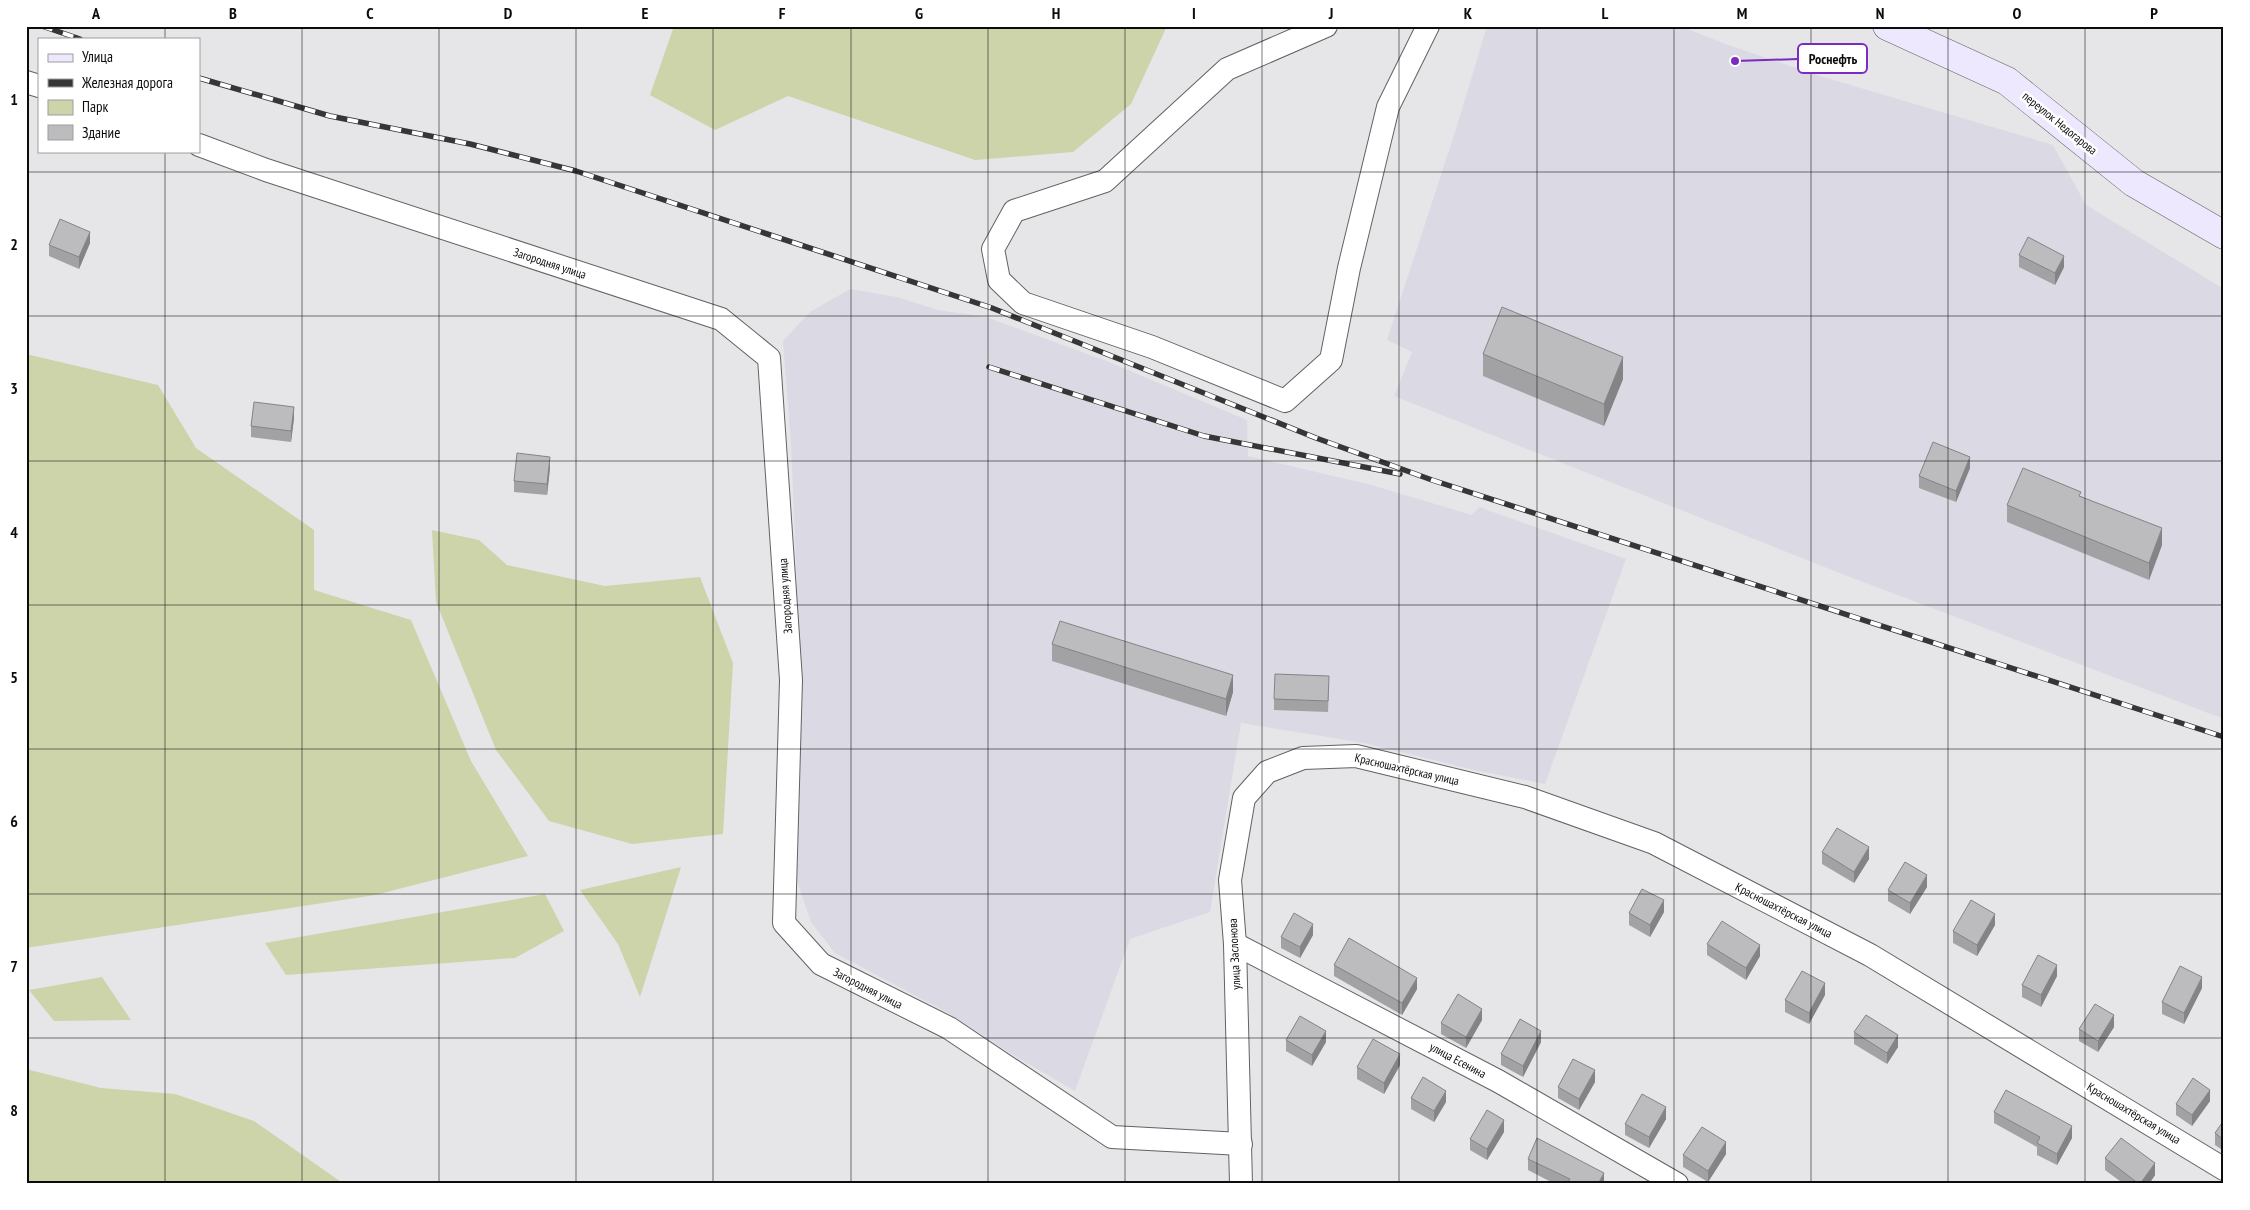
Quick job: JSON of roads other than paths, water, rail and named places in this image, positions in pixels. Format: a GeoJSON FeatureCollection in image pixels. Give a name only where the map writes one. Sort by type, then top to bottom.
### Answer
{"type":"FeatureCollection","features":[{"type":"Feature","properties":{"kind":"street"},"geometry":{"type":"LineString","coordinates":[[1326,26],[1227,69],[1105,181],[1014,211],[993,249],[999,280],[1022,304],[1152,347],[1285,401],[1331,360],[1349,268],[1388,107],[1428,26]]}},
{"type":"Feature","properties":{"kind":"street","name":"переулок Недогарова"},"geometry":{"type":"LineString","coordinates":[[1887,26],[2007,81],[2134,182],[2224,235]]}},
{"type":"Feature","properties":{"kind":"street"},"geometry":{"type":"LineString","coordinates":[[26,82],[38,86]]}},
{"type":"Feature","properties":{"kind":"street","name":"Загородняя улица"},"geometry":{"type":"LineString","coordinates":[[200,145],[266,170],[722,319],[769,358],[791,680],[784,923],[821,964],[948,1028],[1112,1137],[1241,1144]]}},
{"type":"Feature","properties":{"kind":"street","name":"Красношахтёрская улица"},"geometry":{"type":"LineString","coordinates":[[1303,758],[1356,756],[1525,796],[1654,843],[1870,955],[2224,1169]]}},
{"type":"Feature","properties":{"kind":"street","name":"улица Заслонова"},"geometry":{"type":"LineString","coordinates":[[1241,1184],[1235,944],[1230,880],[1244,798],[1266,772],[1303,758]]}},
{"type":"Feature","properties":{"kind":"street","name":"улица Есенина"},"geometry":{"type":"LineString","coordinates":[[1235,944],[1498,1081],[1678,1184]]}},
{"type":"Feature","properties":{"kind":"railway"},"geometry":{"type":"LineString","coordinates":[[42,26],[77,38]]}},
{"type":"Feature","properties":{"kind":"railway"},"geometry":{"type":"LineString","coordinates":[[200,78],[330,116],[470,144],[576,171],[992,308],[1316,438],[1432,480],[2224,737]]}},
{"type":"Feature","properties":{"kind":"railway"},"geometry":{"type":"LineString","coordinates":[[989,367],[1204,436],[1400,474]]}},
{"type":"Feature","properties":{"kind":"place","name":"Роснефть"},"geometry":{"type":"Point","coordinates":[1735,61]}}]}
